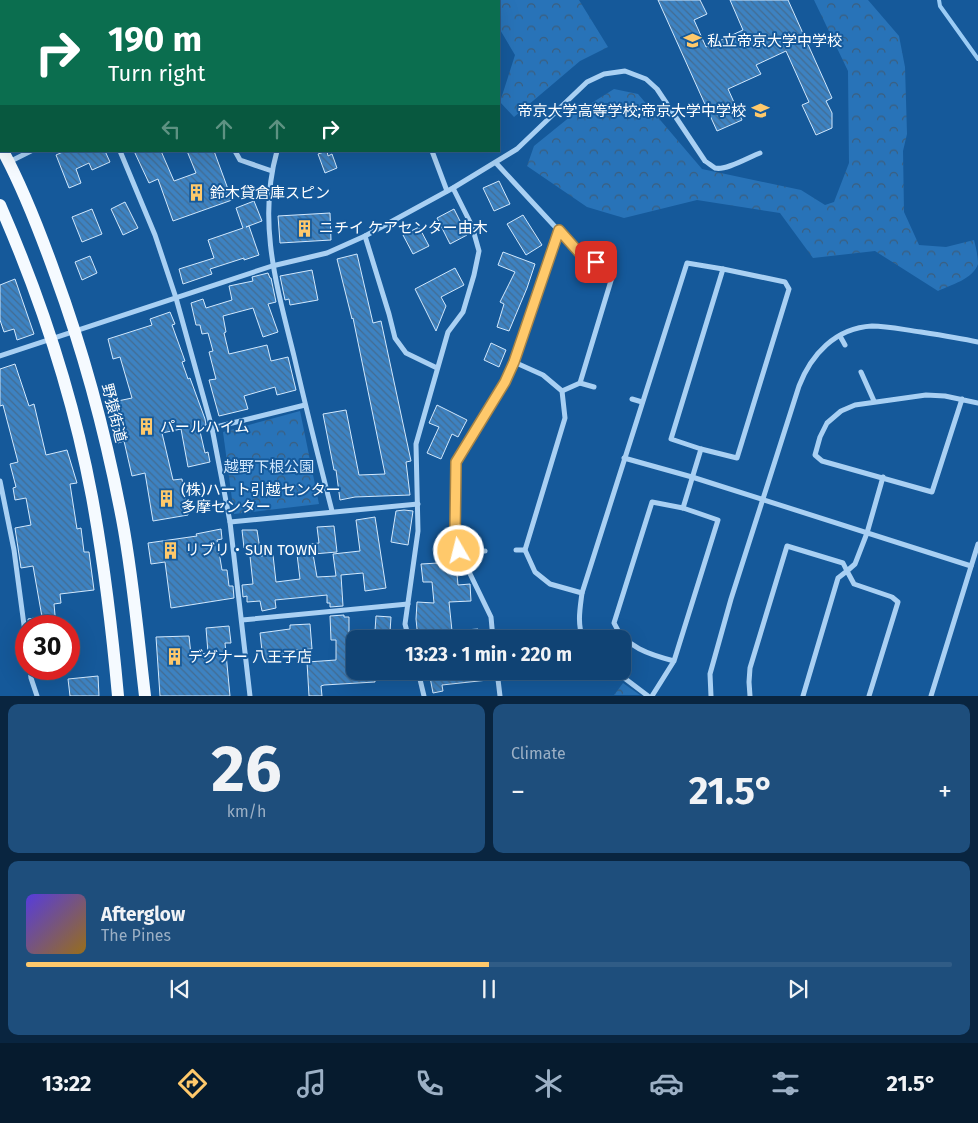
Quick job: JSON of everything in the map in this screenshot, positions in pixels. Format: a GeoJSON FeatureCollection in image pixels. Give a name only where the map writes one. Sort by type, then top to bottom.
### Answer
{"type":"FeatureCollection","features":[{"type":"Feature","properties":{"kind":"main road","name":"野猿街道"},"geometry":{"type":"LineString","coordinates":[[6,157],[43,242],[75,330],[104,437],[122,518],[137,624],[144,696]]}},
{"type":"Feature","properties":{"kind":"main road"},"geometry":{"type":"LineString","coordinates":[[0,205],[21,254],[51,338],[75,424],[92,497],[105,576],[118,696]]}},
{"type":"Feature","properties":{"kind":"street"},"geometry":{"type":"LineString","coordinates":[[0,356],[272,266],[327,252],[365,236],[453,188],[517,149],[587,82],[604,74],[625,71],[646,79],[657,89],[705,161],[714,167],[722,169],[729,167],[760,153]]}},
{"type":"Feature","properties":{"kind":"street"},"geometry":{"type":"LineString","coordinates":[[6,157],[27,152]]}},
{"type":"Feature","properties":{"kind":"street"},"geometry":{"type":"LineString","coordinates":[[120,152],[154,235],[176,298],[212,428],[230,522],[250,696]]}},
{"type":"Feature","properties":{"kind":"street"},"geometry":{"type":"LineString","coordinates":[[236,152],[240,160],[272,171]]}},
{"type":"Feature","properties":{"kind":"street"},"geometry":{"type":"LineString","coordinates":[[277,152],[272,171],[268,214],[272,266],[332,511]]}},
{"type":"Feature","properties":{"kind":"street"},"geometry":{"type":"LineString","coordinates":[[432,152],[447,191]]}},
{"type":"Feature","properties":{"kind":"street"},"geometry":{"type":"LineString","coordinates":[[496,163],[584,258],[609,267],[612,274],[580,383]]}},
{"type":"Feature","properties":{"kind":"street"},"geometry":{"type":"LineString","coordinates":[[407,630],[405,624],[418,530],[416,444],[448,332],[463,312],[479,251],[472,226],[453,188]]}},
{"type":"Feature","properties":{"kind":"street"},"geometry":{"type":"LineString","coordinates":[[492,630],[491,617],[459,551],[455,534],[456,462],[505,382],[514,362],[559,230]]}},
{"type":"Feature","properties":{"kind":"street"},"geometry":{"type":"LineString","coordinates":[[365,236],[395,338],[406,353],[437,368]]}},
{"type":"Feature","properties":{"kind":"street"},"geometry":{"type":"LineString","coordinates":[[581,630],[578,618],[582,593],[687,263],[723,268],[785,282],[789,289],[737,458],[672,439],[723,268]]}},
{"type":"Feature","properties":{"kind":"street"},"geometry":{"type":"LineString","coordinates":[[711,696],[710,674],[731,599],[805,372],[812,360],[825,346],[840,336],[871,326],[897,328],[978,342]]}},
{"type":"Feature","properties":{"kind":"street"},"geometry":{"type":"LineString","coordinates":[[840,336],[845,345]]}},
{"type":"Feature","properties":{"kind":"street"},"geometry":{"type":"LineString","coordinates":[[514,362],[544,375],[562,391],[564,418],[525,550],[536,572],[550,584],[582,593]]}},
{"type":"Feature","properties":{"kind":"street"},"geometry":{"type":"LineString","coordinates":[[860,372],[874,402]]}},
{"type":"Feature","properties":{"kind":"street"},"geometry":{"type":"LineString","coordinates":[[562,391],[580,383],[594,387]]}},
{"type":"Feature","properties":{"kind":"street"},"geometry":{"type":"LineString","coordinates":[[962,399],[932,492],[822,461],[815,455],[820,437],[827,423],[841,411],[855,404],[926,395],[945,396],[962,399],[978,403]]}},
{"type":"Feature","properties":{"kind":"street"},"geometry":{"type":"LineString","coordinates":[[632,399],[642,402]]}},
{"type":"Feature","properties":{"kind":"street"},"geometry":{"type":"LineString","coordinates":[[212,428],[305,405]]}},
{"type":"Feature","properties":{"kind":"street"},"geometry":{"type":"LineString","coordinates":[[683,508],[701,449]]}},
{"type":"Feature","properties":{"kind":"street"},"geometry":{"type":"LineString","coordinates":[[624,458],[692,476],[971,566]]}},
{"type":"Feature","properties":{"kind":"street"},"geometry":{"type":"LineString","coordinates":[[802,696],[838,578],[855,564],[867,533],[883,478]]}},
{"type":"Feature","properties":{"kind":"street"},"geometry":{"type":"LineString","coordinates":[[0,481],[14,550],[23,615]]}},
{"type":"Feature","properties":{"kind":"street"},"geometry":{"type":"LineString","coordinates":[[652,696],[674,661],[718,520],[683,508],[652,502],[614,623],[618,633],[646,653],[674,661]]}},
{"type":"Feature","properties":{"kind":"street"},"geometry":{"type":"LineString","coordinates":[[230,522],[418,504]]}},
{"type":"Feature","properties":{"kind":"street"},"geometry":{"type":"LineString","coordinates":[[931,696],[978,544]]}},
{"type":"Feature","properties":{"kind":"street"},"geometry":{"type":"LineString","coordinates":[[750,696],[750,668],[787,546],[843,563],[854,584],[892,597],[898,602],[869,696]]}},
{"type":"Feature","properties":{"kind":"street"},"geometry":{"type":"LineString","coordinates":[[516,550],[525,550]]}},
{"type":"Feature","properties":{"kind":"street"},"geometry":{"type":"LineString","coordinates":[[459,551],[485,551]]}},
{"type":"Feature","properties":{"kind":"street"},"geometry":{"type":"LineString","coordinates":[[242,620],[408,604]]}},
{"type":"Feature","properties":{"kind":"street"},"geometry":{"type":"LineString","coordinates":[[32,680],[37,696]]}},
{"type":"Feature","properties":{"kind":"street"},"geometry":{"type":"LineString","coordinates":[[420,680],[424,696]]}},
{"type":"Feature","properties":{"kind":"street"},"geometry":{"type":"LineString","coordinates":[[498,680],[500,696]]}},
{"type":"Feature","properties":{"kind":"street"},"geometry":{"type":"LineString","coordinates":[[627,680],[648,696]]}},
{"type":"Feature","properties":{"kind":"green space"},"geometry":{"type":"Polygon","coordinates":[[[500,0],[579,0],[608,47],[580,61],[514,117],[500,102],[515,55],[500,30],[500,0]]]}},
{"type":"Feature","properties":{"kind":"green space"},"geometry":{"type":"Polygon","coordinates":[[[814,0],[868,0],[899,36],[905,67],[907,134],[903,151],[904,212],[919,245],[946,247],[974,240],[978,264],[967,278],[938,291],[875,251],[813,258],[780,213],[697,200],[624,218],[587,207],[527,166],[534,146],[571,116],[614,89],[638,94],[702,169],[801,190],[825,205],[834,202],[849,163],[848,71],[814,0]]]}},
{"type":"Feature","properties":{"kind":"green space","name":"越野下根公園"},"geometry":{"type":"Polygon","coordinates":[[[300,411],[319,504],[234,514],[223,432],[300,411]]]}},
{"type":"Feature","properties":{"kind":"green space"},"geometry":{"type":"Polygon","coordinates":[[[623,683],[640,695],[614,695],[623,683]]]}},
{"type":"Feature","properties":{"kind":"building"},"geometry":{"type":"Polygon","coordinates":[[[658,0],[700,0],[707,14],[694,20],[706,47],[743,30],[730,0],[788,0],[832,98],[826,101],[832,113],[832,128],[816,135],[802,105],[809,102],[786,51],[756,65],[761,74],[728,89],[742,120],[717,131],[658,0]]]}},
{"type":"Feature","properties":{"kind":"building"},"geometry":{"type":"Polygon","coordinates":[[[63,152],[105,152],[110,162],[92,170],[89,163],[76,169],[81,183],[69,188],[56,155],[63,152]]]}},
{"type":"Feature","properties":{"kind":"building","name":"鈴木貸倉庫スピン"},"geometry":{"type":"Polygon","coordinates":[[[134,152],[161,152],[174,181],[196,173],[187,152],[214,152],[232,200],[173,221],[158,179],[149,183],[134,152]]]}},
{"type":"Feature","properties":{"kind":"building"},"geometry":{"type":"Polygon","coordinates":[[[327,152],[328,156],[332,154],[337,168],[325,173],[318,154],[327,152]]]}},
{"type":"Feature","properties":{"kind":"building"},"geometry":{"type":"Polygon","coordinates":[[[499,181],[510,204],[494,211],[483,188],[499,181]]]}},
{"type":"Feature","properties":{"kind":"building"},"geometry":{"type":"Polygon","coordinates":[[[254,201],[262,221],[246,227],[249,226],[259,255],[210,269],[212,274],[183,284],[179,269],[214,258],[208,240],[243,228],[236,208],[254,201]]]}},
{"type":"Feature","properties":{"kind":"building"},"geometry":{"type":"Polygon","coordinates":[[[125,202],[138,228],[123,235],[111,209],[125,202]]]}},
{"type":"Feature","properties":{"kind":"building"},"geometry":{"type":"Polygon","coordinates":[[[92,209],[102,234],[82,242],[72,217],[92,209]]]}},
{"type":"Feature","properties":{"kind":"building"},"geometry":{"type":"Polygon","coordinates":[[[454,209],[467,235],[450,244],[437,218],[454,209]]]}},
{"type":"Feature","properties":{"kind":"building","name":"ニチイ ケアセンター由木"},"geometry":{"type":"Polygon","coordinates":[[[330,213],[331,240],[280,243],[278,216],[330,213]]]}},
{"type":"Feature","properties":{"kind":"building"},"geometry":{"type":"Polygon","coordinates":[[[523,215],[542,245],[526,255],[507,224],[523,215]]]}},
{"type":"Feature","properties":{"kind":"building"},"geometry":{"type":"Polygon","coordinates":[[[419,227],[429,246],[413,254],[403,235],[419,227]]]}},
{"type":"Feature","properties":{"kind":"building"},"geometry":{"type":"Polygon","coordinates":[[[503,252],[535,264],[509,331],[497,327],[504,304],[500,302],[515,272],[498,265],[503,252]]]}},
{"type":"Feature","properties":{"kind":"building"},"geometry":{"type":"Polygon","coordinates":[[[357,254],[373,323],[381,321],[411,461],[406,462],[410,495],[355,497],[340,500],[336,470],[334,470],[323,414],[346,410],[359,475],[385,474],[353,318],[337,259],[357,254]]]}},
{"type":"Feature","properties":{"kind":"building"},"geometry":{"type":"Polygon","coordinates":[[[90,256],[97,273],[82,280],[75,262],[90,256]]]}},
{"type":"Feature","properties":{"kind":"building"},"geometry":{"type":"Polygon","coordinates":[[[455,268],[464,285],[441,297],[446,306],[436,331],[415,289],[455,268]]]}},
{"type":"Feature","properties":{"kind":"building"},"geometry":{"type":"Polygon","coordinates":[[[312,270],[318,300],[290,305],[289,299],[285,300],[280,276],[312,270]]]}},
{"type":"Feature","properties":{"kind":"building"},"geometry":{"type":"Polygon","coordinates":[[[268,273],[271,278],[276,302],[268,304],[278,332],[263,337],[253,308],[223,316],[226,332],[224,333],[229,354],[267,345],[271,361],[288,357],[296,390],[277,395],[275,387],[244,396],[248,409],[219,416],[209,380],[216,379],[209,352],[213,351],[208,333],[202,334],[200,325],[196,325],[191,303],[203,299],[206,308],[232,300],[229,286],[253,281],[252,277],[268,273]]]}},
{"type":"Feature","properties":{"kind":"building"},"geometry":{"type":"Polygon","coordinates":[[[15,279],[34,334],[17,340],[14,329],[4,332],[0,320],[0,285],[15,279]]]}},
{"type":"Feature","properties":{"kind":"building"},"geometry":{"type":"Polygon","coordinates":[[[170,312],[175,324],[172,325],[185,361],[182,362],[205,419],[206,425],[199,427],[205,453],[208,452],[210,462],[188,467],[181,429],[162,433],[173,480],[182,479],[188,515],[153,521],[145,473],[132,476],[124,441],[118,443],[114,424],[118,423],[113,402],[132,398],[120,357],[113,359],[108,339],[152,325],[150,319],[170,312]]]}},
{"type":"Feature","properties":{"kind":"building"},"geometry":{"type":"Polygon","coordinates":[[[491,343],[506,350],[499,367],[484,360],[491,343]]]}},
{"type":"Feature","properties":{"kind":"building"},"geometry":{"type":"Polygon","coordinates":[[[15,364],[29,406],[34,404],[46,455],[67,450],[77,483],[70,484],[77,529],[81,528],[84,552],[89,552],[94,590],[60,594],[61,603],[54,604],[55,615],[42,615],[33,566],[21,568],[15,528],[31,525],[26,498],[15,500],[13,488],[16,487],[10,464],[18,462],[3,405],[0,406],[0,369],[15,364]]]}},
{"type":"Feature","properties":{"kind":"building"},"geometry":{"type":"Polygon","coordinates":[[[437,405],[467,420],[458,437],[452,434],[441,459],[427,453],[439,427],[429,423],[437,405]]]}},
{"type":"Feature","properties":{"kind":"building"},"geometry":{"type":"Polygon","coordinates":[[[396,511],[413,511],[408,545],[391,542],[396,511]]]}},
{"type":"Feature","properties":{"kind":"building"},"geometry":{"type":"Polygon","coordinates":[[[375,517],[386,588],[365,591],[363,573],[341,575],[343,606],[330,607],[330,603],[327,603],[327,595],[275,600],[276,608],[262,611],[260,601],[247,602],[247,596],[243,597],[242,585],[253,584],[249,547],[244,548],[242,530],[257,530],[261,556],[273,555],[276,582],[300,579],[296,546],[319,543],[317,527],[334,526],[337,552],[313,554],[317,577],[336,576],[333,554],[360,551],[356,520],[375,517]]]}},
{"type":"Feature","properties":{"kind":"building"},"geometry":{"type":"Polygon","coordinates":[[[221,529],[222,539],[217,540],[222,570],[227,570],[229,586],[233,586],[234,598],[171,608],[165,562],[151,564],[148,543],[197,536],[196,534],[221,529]]]}},
{"type":"Feature","properties":{"kind":"building"},"geometry":{"type":"Polygon","coordinates":[[[456,562],[458,585],[470,584],[471,601],[449,602],[452,630],[417,630],[417,602],[434,603],[432,582],[423,582],[421,564],[456,562]]]}},
{"type":"Feature","properties":{"kind":"building"},"geometry":{"type":"Polygon","coordinates":[[[344,615],[344,617],[349,617],[349,630],[346,630],[346,680],[375,680],[375,682],[324,685],[321,686],[322,696],[309,696],[307,662],[336,660],[336,640],[331,640],[330,616],[344,615]]]}},
{"type":"Feature","properties":{"kind":"building"},"geometry":{"type":"Polygon","coordinates":[[[376,616],[391,617],[390,630],[375,630],[376,616]]]}},
{"type":"Feature","properties":{"kind":"building"},"geometry":{"type":"Polygon","coordinates":[[[310,624],[312,649],[283,651],[284,657],[263,660],[260,633],[290,629],[290,625],[310,624]]]}},
{"type":"Feature","properties":{"kind":"building"},"geometry":{"type":"Polygon","coordinates":[[[229,626],[231,643],[225,643],[230,696],[160,696],[156,637],[189,636],[191,655],[208,653],[206,628],[229,626]]]}},
{"type":"Feature","properties":{"kind":"building"},"geometry":{"type":"Polygon","coordinates":[[[98,676],[99,696],[70,696],[68,680],[80,680],[80,678],[98,676]]]}},
{"type":"Feature","properties":{"kind":"building"},"geometry":{"type":"Polygon","coordinates":[[[431,680],[488,680],[442,685],[443,691],[433,693],[431,680]]]}},
{"type":"Feature","properties":{"kind":"waterway"},"geometry":{"type":"LineString","coordinates":[[939,0],[940,6],[978,59]]}},
{"type":"Feature","properties":{"kind":"place","name":"私立帝京大学中学校"},"geometry":{"type":"Point","coordinates":[693,41]}},
{"type":"Feature","properties":{"kind":"place","name":"帝京大学高等学校;帝京大学中学校"},"geometry":{"type":"Point","coordinates":[760,111]}},
{"type":"Feature","properties":{"kind":"place","name":"鈴木貸倉庫スピン"},"geometry":{"type":"Point","coordinates":[196,193]}},
{"type":"Feature","properties":{"kind":"place","name":"ニチイ ケアセンター由木"},"geometry":{"type":"Point","coordinates":[305,228]}},
{"type":"Feature","properties":{"kind":"place","name":"パールハイム"},"geometry":{"type":"Point","coordinates":[146,427]}},
{"type":"Feature","properties":{"kind":"place","name":"(株)ハート引越センター 多摩センター"},"geometry":{"type":"Point","coordinates":[167,499]}},
{"type":"Feature","properties":{"kind":"place","name":"リブリ・SUN TOWN"},"geometry":{"type":"Point","coordinates":[171,550]}},
{"type":"Feature","properties":{"kind":"place","name":"デグナー 八王子店"},"geometry":{"type":"Point","coordinates":[174,657]}},
{"type":"Feature","properties":{"kind":"route"},"geometry":{"type":"LineString","coordinates":[[459,551],[455,534],[457,506],[456,462],[505,382],[514,362],[559,230],[584,258],[596,262]]}}]}
